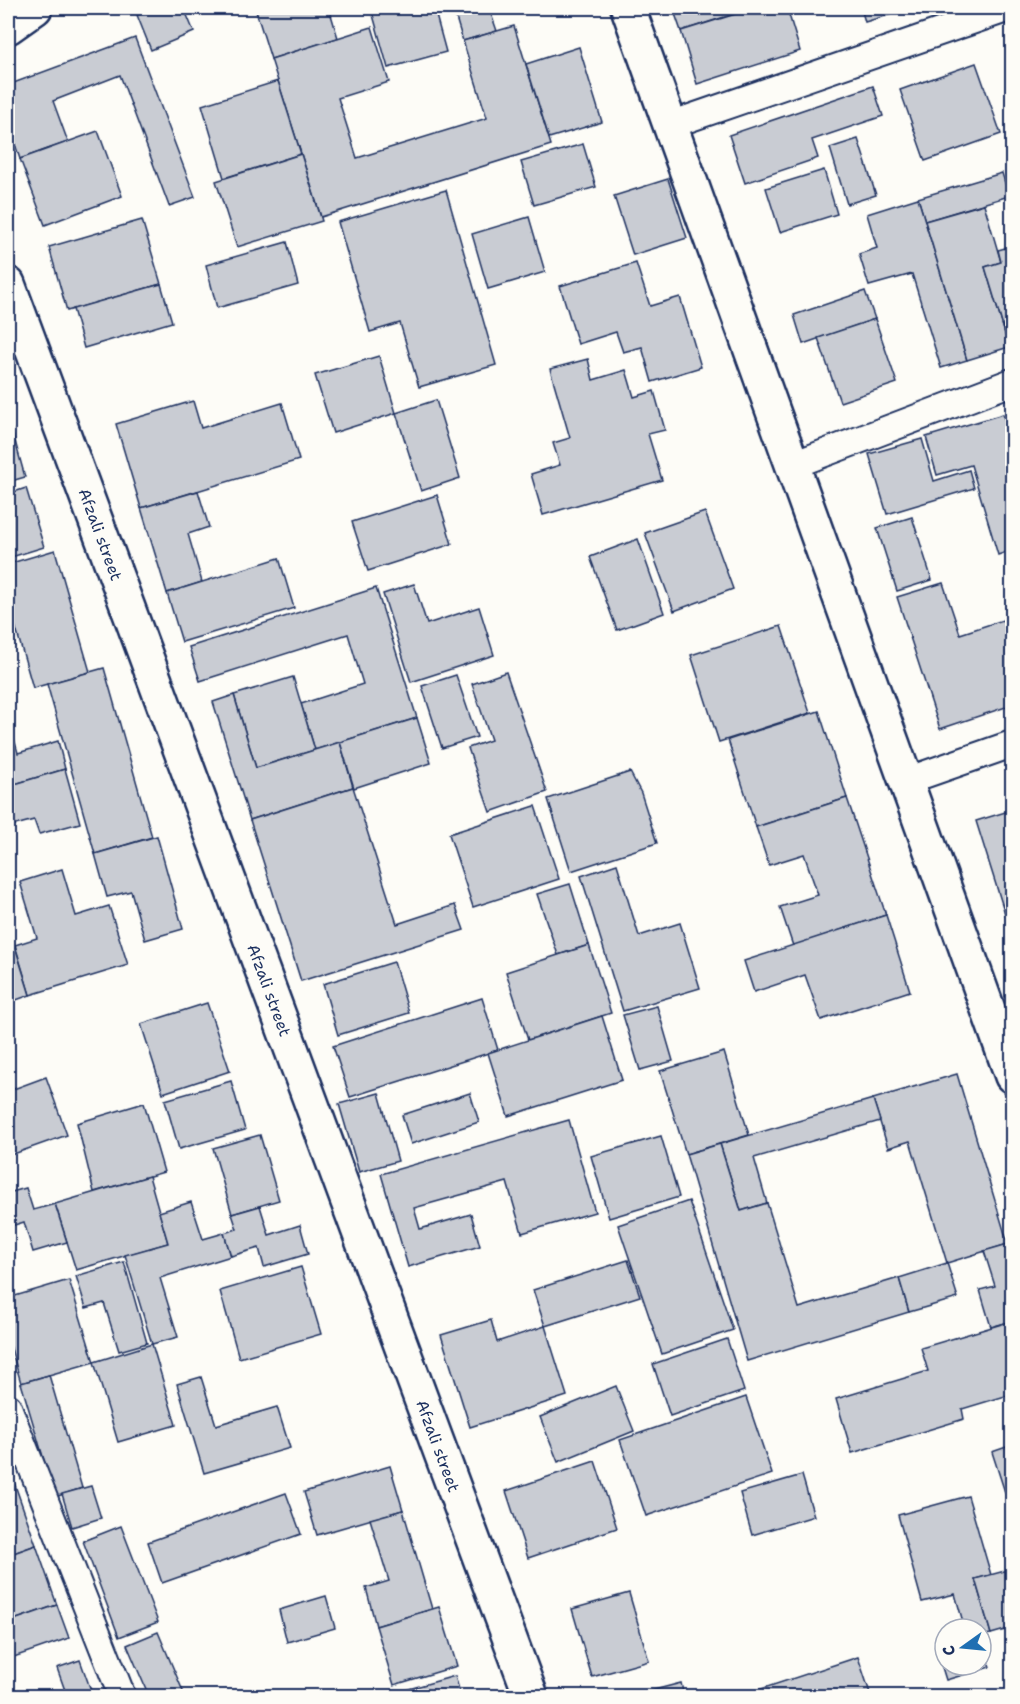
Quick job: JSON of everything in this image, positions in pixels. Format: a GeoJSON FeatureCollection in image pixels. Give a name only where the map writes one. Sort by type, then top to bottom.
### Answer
{"type":"FeatureCollection","features":[{"type":"Feature","properties":{"kind":"street"},"geometry":{"type":"LineString","coordinates":[[8,27],[35,8]]}},
{"type":"Feature","properties":{"kind":"street"},"geometry":{"type":"LineString","coordinates":[[628,8],[1012,1076]]}},
{"type":"Feature","properties":{"kind":"street","name":"Afzali street"},"geometry":{"type":"LineString","coordinates":[[8,284],[531,1696]]}},
{"type":"Feature","properties":{"kind":"lane"},"geometry":{"type":"LineString","coordinates":[[670,125],[1009,8]]}},
{"type":"Feature","properties":{"kind":"lane"},"geometry":{"type":"LineString","coordinates":[[793,465],[1012,382]]}},
{"type":"Feature","properties":{"kind":"lane"},"geometry":{"type":"LineString","coordinates":[[906,781],[1012,744]]}},
{"type":"Feature","properties":{"kind":"lane"},"geometry":{"type":"LineString","coordinates":[[8,1407],[122,1696]]}},
{"type":"Feature","properties":{"kind":"building"},"geometry":{"type":"Polygon","coordinates":[[[156,8],[184,8],[194,32],[151,50],[137,15],[156,8]]]}},
{"type":"Feature","properties":{"kind":"building"},"geometry":{"type":"Polygon","coordinates":[[[255,8],[329,8],[338,38],[271,59],[255,8]]]}},
{"type":"Feature","properties":{"kind":"building"},"geometry":{"type":"Polygon","coordinates":[[[371,8],[434,8],[446,52],[388,68],[371,8]]]}},
{"type":"Feature","properties":{"kind":"building"},"geometry":{"type":"Polygon","coordinates":[[[453,8],[489,8],[497,31],[463,41],[453,8]]]}},
{"type":"Feature","properties":{"kind":"building"},"geometry":{"type":"Polygon","coordinates":[[[673,8],[745,8],[746,10],[681,31],[673,8]]]}},
{"type":"Feature","properties":{"kind":"building"},"geometry":{"type":"Polygon","coordinates":[[[755,8],[787,8],[800,51],[697,84],[681,31],[755,8]]]}},
{"type":"Feature","properties":{"kind":"building"},"geometry":{"type":"Polygon","coordinates":[[[861,8],[912,8],[865,22],[861,8]]]}},
{"type":"Feature","properties":{"kind":"building"},"geometry":{"type":"Polygon","coordinates":[[[514,26],[551,145],[321,217],[271,59],[372,27],[389,82],[338,98],[357,158],[487,118],[463,41],[514,26]]]}},
{"type":"Feature","properties":{"kind":"building"},"geometry":{"type":"Polygon","coordinates":[[[135,38],[195,197],[169,206],[120,75],[53,101],[68,142],[20,159],[8,123],[8,85],[135,38]]]}},
{"type":"Feature","properties":{"kind":"building"},"geometry":{"type":"Polygon","coordinates":[[[579,47],[602,122],[549,138],[526,64],[579,47]]]}},
{"type":"Feature","properties":{"kind":"building"},"geometry":{"type":"Polygon","coordinates":[[[976,63],[1001,134],[925,161],[900,90],[976,63]]]}},
{"type":"Feature","properties":{"kind":"building"},"geometry":{"type":"Polygon","coordinates":[[[278,81],[301,154],[224,178],[202,105],[278,81]]]}},
{"type":"Feature","properties":{"kind":"building"},"geometry":{"type":"Polygon","coordinates":[[[873,86],[883,116],[812,140],[818,158],[745,183],[729,135],[873,86]]]}},
{"type":"Feature","properties":{"kind":"building"},"geometry":{"type":"Polygon","coordinates":[[[98,131],[122,196],[45,225],[20,159],[98,131]]]}},
{"type":"Feature","properties":{"kind":"building"},"geometry":{"type":"Polygon","coordinates":[[[858,139],[876,195],[847,204],[830,148],[858,139]]]}},
{"type":"Feature","properties":{"kind":"building"},"geometry":{"type":"Polygon","coordinates":[[[583,144],[596,187],[534,205],[521,162],[583,144]]]}},
{"type":"Feature","properties":{"kind":"building"},"geometry":{"type":"Polygon","coordinates":[[[301,154],[322,221],[237,247],[216,181],[301,154]]]}},
{"type":"Feature","properties":{"kind":"building"},"geometry":{"type":"Polygon","coordinates":[[[824,170],[837,214],[780,232],[766,188],[824,170]]]}},
{"type":"Feature","properties":{"kind":"building"},"geometry":{"type":"Polygon","coordinates":[[[1002,173],[1009,196],[925,221],[918,198],[1002,173]]]}},
{"type":"Feature","properties":{"kind":"building"},"geometry":{"type":"Polygon","coordinates":[[[668,179],[687,238],[633,255],[614,196],[668,179]]]}},
{"type":"Feature","properties":{"kind":"building"},"geometry":{"type":"Polygon","coordinates":[[[446,190],[496,365],[419,387],[400,323],[370,332],[338,222],[446,190]]]}},
{"type":"Feature","properties":{"kind":"building"},"geometry":{"type":"Polygon","coordinates":[[[918,198],[967,360],[941,368],[912,274],[869,286],[859,254],[877,248],[867,214],[918,198]]]}},
{"type":"Feature","properties":{"kind":"building"},"geometry":{"type":"Polygon","coordinates":[[[984,204],[1001,262],[985,267],[1009,347],[967,360],[925,221],[984,204]]]}},
{"type":"Feature","properties":{"kind":"building"},"geometry":{"type":"Polygon","coordinates":[[[529,217],[545,272],[488,289],[472,234],[529,217]]]}},
{"type":"Feature","properties":{"kind":"building"},"geometry":{"type":"Polygon","coordinates":[[[142,220],[161,284],[67,311],[49,247],[142,220]]]}},
{"type":"Feature","properties":{"kind":"building"},"geometry":{"type":"Polygon","coordinates":[[[287,242],[298,285],[217,308],[206,265],[287,242]]]}},
{"type":"Feature","properties":{"kind":"building"},"geometry":{"type":"Polygon","coordinates":[[[1012,246],[1012,347],[1009,347],[985,267],[1001,262],[998,250],[1012,246]]]}},
{"type":"Feature","properties":{"kind":"building"},"geometry":{"type":"Polygon","coordinates":[[[636,263],[650,306],[680,297],[701,367],[652,382],[642,347],[623,352],[616,332],[578,344],[560,286],[636,263]]]}},
{"type":"Feature","properties":{"kind":"building"},"geometry":{"type":"Polygon","coordinates":[[[161,284],[172,322],[84,348],[73,309],[161,284]]]}},
{"type":"Feature","properties":{"kind":"building"},"geometry":{"type":"Polygon","coordinates":[[[865,291],[875,319],[803,344],[794,315],[865,291]]]}},
{"type":"Feature","properties":{"kind":"building"},"geometry":{"type":"Polygon","coordinates":[[[875,319],[897,383],[840,402],[818,338],[875,319]]]}},
{"type":"Feature","properties":{"kind":"building"},"geometry":{"type":"Polygon","coordinates":[[[379,356],[396,413],[333,433],[315,375],[379,356]]]}},
{"type":"Feature","properties":{"kind":"building"},"geometry":{"type":"Polygon","coordinates":[[[588,359],[593,380],[626,370],[634,397],[654,391],[665,430],[648,434],[662,480],[543,515],[531,474],[560,465],[553,443],[570,438],[550,369],[588,359]]]}},
{"type":"Feature","properties":{"kind":"building"},"geometry":{"type":"Polygon","coordinates":[[[436,400],[460,478],[421,491],[396,413],[436,400]]]}},
{"type":"Feature","properties":{"kind":"building"},"geometry":{"type":"Polygon","coordinates":[[[193,401],[201,428],[282,403],[299,460],[141,508],[116,424],[193,401]]]}},
{"type":"Feature","properties":{"kind":"building"},"geometry":{"type":"Polygon","coordinates":[[[1003,414],[1012,445],[1012,550],[998,555],[971,465],[937,475],[926,437],[1003,414]]]}},
{"type":"Feature","properties":{"kind":"building"},"geometry":{"type":"Polygon","coordinates":[[[8,416],[25,477],[8,482],[8,416]]]}},
{"type":"Feature","properties":{"kind":"building"},"geometry":{"type":"Polygon","coordinates":[[[922,439],[934,481],[969,470],[974,488],[887,514],[869,454],[922,439]]]}},
{"type":"Feature","properties":{"kind":"building"},"geometry":{"type":"Polygon","coordinates":[[[26,488],[44,547],[8,558],[8,494],[26,488]]]}},
{"type":"Feature","properties":{"kind":"building"},"geometry":{"type":"Polygon","coordinates":[[[198,491],[209,527],[188,534],[202,582],[167,593],[141,508],[198,491]]]}},
{"type":"Feature","properties":{"kind":"building"},"geometry":{"type":"Polygon","coordinates":[[[437,495],[452,544],[368,571],[352,522],[437,495]]]}},
{"type":"Feature","properties":{"kind":"building"},"geometry":{"type":"Polygon","coordinates":[[[705,512],[733,589],[674,611],[645,533],[705,512]]]}},
{"type":"Feature","properties":{"kind":"building"},"geometry":{"type":"Polygon","coordinates":[[[912,517],[932,580],[897,591],[877,528],[912,517]]]}},
{"type":"Feature","properties":{"kind":"building"},"geometry":{"type":"Polygon","coordinates":[[[638,539],[664,613],[617,630],[590,557],[638,539]]]}},
{"type":"Feature","properties":{"kind":"building"},"geometry":{"type":"Polygon","coordinates":[[[55,550],[90,672],[33,688],[8,601],[8,564],[55,550]]]}},
{"type":"Feature","properties":{"kind":"building"},"geometry":{"type":"Polygon","coordinates":[[[279,558],[294,608],[182,642],[167,593],[279,558]]]}},
{"type":"Feature","properties":{"kind":"building"},"geometry":{"type":"Polygon","coordinates":[[[943,583],[960,634],[1012,617],[1012,705],[940,729],[897,597],[943,583]]]}},
{"type":"Feature","properties":{"kind":"building"},"geometry":{"type":"Polygon","coordinates":[[[414,584],[427,624],[479,607],[494,655],[411,682],[383,594],[414,584]]]}},
{"type":"Feature","properties":{"kind":"building"},"geometry":{"type":"Polygon","coordinates":[[[376,588],[417,718],[315,750],[301,704],[363,684],[348,634],[200,681],[189,647],[376,588]]]}},
{"type":"Feature","properties":{"kind":"building"},"geometry":{"type":"Polygon","coordinates":[[[781,626],[810,713],[719,742],[691,655],[781,626]]]}},
{"type":"Feature","properties":{"kind":"building"},"geometry":{"type":"Polygon","coordinates":[[[104,668],[152,837],[95,854],[47,684],[104,668]]]}},
{"type":"Feature","properties":{"kind":"building"},"geometry":{"type":"Polygon","coordinates":[[[506,672],[547,792],[490,812],[468,748],[491,740],[472,684],[506,672]]]}},
{"type":"Feature","properties":{"kind":"building"},"geometry":{"type":"Polygon","coordinates":[[[456,675],[477,737],[442,748],[422,686],[456,675]]]}},
{"type":"Feature","properties":{"kind":"building"},"geometry":{"type":"Polygon","coordinates":[[[293,677],[315,750],[256,768],[234,695],[293,677]]]}},
{"type":"Feature","properties":{"kind":"building"},"geometry":{"type":"Polygon","coordinates":[[[234,695],[256,768],[340,742],[353,787],[250,820],[213,702],[234,695]]]}},
{"type":"Feature","properties":{"kind":"building"},"geometry":{"type":"Polygon","coordinates":[[[819,711],[847,798],[756,827],[728,740],[819,711]]]}},
{"type":"Feature","properties":{"kind":"building"},"geometry":{"type":"Polygon","coordinates":[[[8,717],[18,753],[58,741],[65,769],[8,786],[8,717]]]}},
{"type":"Feature","properties":{"kind":"building"},"geometry":{"type":"Polygon","coordinates":[[[417,718],[431,763],[354,788],[340,742],[417,718]]]}},
{"type":"Feature","properties":{"kind":"building"},"geometry":{"type":"Polygon","coordinates":[[[65,769],[80,823],[39,834],[34,820],[8,827],[8,786],[65,769]]]}},
{"type":"Feature","properties":{"kind":"building"},"geometry":{"type":"Polygon","coordinates":[[[630,772],[641,793],[657,843],[571,871],[548,799],[630,772]]]}},
{"type":"Feature","properties":{"kind":"building"},"geometry":{"type":"Polygon","coordinates":[[[353,787],[397,924],[455,905],[464,930],[301,981],[250,820],[353,787]]]}},
{"type":"Feature","properties":{"kind":"building"},"geometry":{"type":"Polygon","coordinates":[[[847,798],[886,915],[793,946],[780,907],[818,895],[804,854],[769,865],[756,827],[847,798]]]}},
{"type":"Feature","properties":{"kind":"building"},"geometry":{"type":"Polygon","coordinates":[[[535,806],[559,879],[473,907],[449,834],[535,806]]]}},
{"type":"Feature","properties":{"kind":"building"},"geometry":{"type":"Polygon","coordinates":[[[1012,810],[1012,936],[976,821],[1012,810]]]}},
{"type":"Feature","properties":{"kind":"building"},"geometry":{"type":"Polygon","coordinates":[[[157,836],[183,929],[145,940],[131,891],[107,897],[95,854],[157,836]]]}},
{"type":"Feature","properties":{"kind":"building"},"geometry":{"type":"Polygon","coordinates":[[[617,864],[639,936],[680,923],[700,988],[623,1011],[581,876],[617,864]]]}},
{"type":"Feature","properties":{"kind":"building"},"geometry":{"type":"Polygon","coordinates":[[[62,869],[76,916],[109,906],[128,965],[30,995],[15,945],[37,938],[20,882],[62,869]]]}},
{"type":"Feature","properties":{"kind":"building"},"geometry":{"type":"Polygon","coordinates":[[[570,884],[589,945],[558,955],[537,894],[570,884]]]}},
{"type":"Feature","properties":{"kind":"building"},"geometry":{"type":"Polygon","coordinates":[[[886,915],[910,991],[821,1020],[805,975],[754,992],[744,961],[886,915]]]}},
{"type":"Feature","properties":{"kind":"building"},"geometry":{"type":"Polygon","coordinates":[[[8,924],[30,995],[8,1003],[8,924]]]}},
{"type":"Feature","properties":{"kind":"building"},"geometry":{"type":"Polygon","coordinates":[[[589,945],[611,1013],[528,1040],[506,972],[589,945]]]}},
{"type":"Feature","properties":{"kind":"building"},"geometry":{"type":"Polygon","coordinates":[[[394,962],[409,1013],[338,1035],[323,984],[394,962]]]}},
{"type":"Feature","properties":{"kind":"building"},"geometry":{"type":"Polygon","coordinates":[[[482,998],[498,1050],[350,1097],[333,1046],[482,998]]]}},
{"type":"Feature","properties":{"kind":"building"},"geometry":{"type":"Polygon","coordinates":[[[207,1003],[230,1071],[163,1093],[141,1024],[207,1003]]]}},
{"type":"Feature","properties":{"kind":"building"},"geometry":{"type":"Polygon","coordinates":[[[657,1006],[673,1061],[640,1070],[623,1015],[657,1006]]]}},
{"type":"Feature","properties":{"kind":"building"},"geometry":{"type":"Polygon","coordinates":[[[602,1016],[622,1080],[508,1116],[488,1053],[602,1016]]]}},
{"type":"Feature","properties":{"kind":"building"},"geometry":{"type":"Polygon","coordinates":[[[724,1052],[749,1135],[686,1154],[660,1071],[724,1052]]]}},
{"type":"Feature","properties":{"kind":"building"},"geometry":{"type":"Polygon","coordinates":[[[957,1074],[1008,1244],[947,1263],[910,1141],[888,1148],[873,1099],[957,1074]]]}},
{"type":"Feature","properties":{"kind":"building"},"geometry":{"type":"Polygon","coordinates":[[[46,1077],[67,1135],[8,1156],[8,1091],[46,1077]]]}},
{"type":"Feature","properties":{"kind":"building"},"geometry":{"type":"Polygon","coordinates":[[[231,1081],[245,1130],[179,1149],[165,1100],[231,1081]]]}},
{"type":"Feature","properties":{"kind":"building"},"geometry":{"type":"Polygon","coordinates":[[[379,1093],[398,1161],[359,1172],[339,1104],[379,1093]]]}},
{"type":"Feature","properties":{"kind":"building"},"geometry":{"type":"Polygon","coordinates":[[[470,1093],[479,1122],[411,1144],[402,1115],[470,1093]]]}},
{"type":"Feature","properties":{"kind":"building"},"geometry":{"type":"Polygon","coordinates":[[[873,1099],[880,1121],[754,1158],[767,1203],[741,1211],[720,1144],[873,1099]]]}},
{"type":"Feature","properties":{"kind":"building"},"geometry":{"type":"Polygon","coordinates":[[[144,1103],[164,1172],[94,1192],[77,1123],[144,1103]]]}},
{"type":"Feature","properties":{"kind":"building"},"geometry":{"type":"Polygon","coordinates":[[[569,1120],[595,1212],[522,1233],[507,1182],[414,1208],[420,1229],[471,1214],[480,1246],[408,1267],[381,1174],[569,1120]]]}},
{"type":"Feature","properties":{"kind":"building"},"geometry":{"type":"Polygon","coordinates":[[[260,1135],[279,1200],[232,1214],[213,1148],[260,1135]]]}},
{"type":"Feature","properties":{"kind":"building"},"geometry":{"type":"Polygon","coordinates":[[[661,1136],[679,1197],[609,1218],[591,1156],[661,1136]]]}},
{"type":"Feature","properties":{"kind":"building"},"geometry":{"type":"Polygon","coordinates":[[[720,1144],[741,1211],[767,1203],[799,1308],[899,1278],[909,1312],[747,1361],[686,1154],[720,1144]]]}},
{"type":"Feature","properties":{"kind":"building"},"geometry":{"type":"Polygon","coordinates":[[[149,1176],[168,1243],[76,1270],[55,1204],[149,1176]]]}},
{"type":"Feature","properties":{"kind":"building"},"geometry":{"type":"Polygon","coordinates":[[[26,1188],[33,1210],[55,1204],[67,1242],[33,1252],[24,1222],[8,1227],[8,1193],[26,1188]]]}},
{"type":"Feature","properties":{"kind":"building"},"geometry":{"type":"Polygon","coordinates":[[[689,1201],[733,1330],[662,1354],[618,1225],[689,1201]]]}},
{"type":"Feature","properties":{"kind":"building"},"geometry":{"type":"Polygon","coordinates":[[[191,1202],[203,1239],[224,1233],[231,1256],[160,1278],[178,1337],[152,1344],[125,1255],[168,1243],[159,1212],[191,1202]]]}},
{"type":"Feature","properties":{"kind":"building"},"geometry":{"type":"Polygon","coordinates":[[[260,1206],[269,1235],[300,1225],[308,1254],[264,1267],[259,1248],[231,1256],[224,1233],[237,1229],[232,1214],[260,1206]]]}},
{"type":"Feature","properties":{"kind":"building"},"geometry":{"type":"Polygon","coordinates":[[[1008,1244],[1012,1259],[1012,1321],[991,1327],[980,1290],[995,1286],[984,1251],[1008,1244]]]}},
{"type":"Feature","properties":{"kind":"building"},"geometry":{"type":"Polygon","coordinates":[[[628,1260],[640,1296],[545,1326],[533,1290],[628,1260]]]}},
{"type":"Feature","properties":{"kind":"building"},"geometry":{"type":"Polygon","coordinates":[[[124,1262],[147,1343],[119,1351],[104,1303],[86,1308],[76,1276],[124,1262]]]}},
{"type":"Feature","properties":{"kind":"building"},"geometry":{"type":"Polygon","coordinates":[[[947,1263],[958,1298],[909,1312],[899,1278],[947,1263]]]}},
{"type":"Feature","properties":{"kind":"building"},"geometry":{"type":"Polygon","coordinates":[[[301,1267],[321,1334],[239,1358],[220,1291],[301,1267]]]}},
{"type":"Feature","properties":{"kind":"building"},"geometry":{"type":"Polygon","coordinates":[[[69,1280],[94,1362],[21,1383],[8,1338],[8,1298],[69,1280]]]}},
{"type":"Feature","properties":{"kind":"building"},"geometry":{"type":"Polygon","coordinates":[[[491,1320],[497,1342],[545,1326],[567,1396],[470,1427],[441,1335],[491,1320]]]}},
{"type":"Feature","properties":{"kind":"building"},"geometry":{"type":"Polygon","coordinates":[[[1012,1321],[1012,1394],[962,1409],[964,1419],[852,1453],[836,1399],[928,1371],[921,1348],[1012,1321]]]}},
{"type":"Feature","properties":{"kind":"building"},"geometry":{"type":"Polygon","coordinates":[[[727,1339],[744,1391],[670,1416],[653,1364],[727,1339]]]}},
{"type":"Feature","properties":{"kind":"building"},"geometry":{"type":"Polygon","coordinates":[[[152,1344],[176,1425],[118,1442],[94,1362],[152,1344]]]}},
{"type":"Feature","properties":{"kind":"building"},"geometry":{"type":"Polygon","coordinates":[[[49,1375],[82,1488],[55,1497],[21,1383],[49,1375]]]}},
{"type":"Feature","properties":{"kind":"building"},"geometry":{"type":"Polygon","coordinates":[[[201,1377],[216,1425],[277,1407],[290,1448],[204,1473],[177,1384],[201,1377]]]}},
{"type":"Feature","properties":{"kind":"building"},"geometry":{"type":"Polygon","coordinates":[[[616,1386],[634,1431],[558,1462],[540,1417],[616,1386]]]}},
{"type":"Feature","properties":{"kind":"building"},"geometry":{"type":"Polygon","coordinates":[[[746,1397],[772,1474],[646,1516],[620,1440],[746,1397]]]}},
{"type":"Feature","properties":{"kind":"building"},"geometry":{"type":"Polygon","coordinates":[[[1012,1445],[1012,1514],[992,1452],[1012,1445]]]}},
{"type":"Feature","properties":{"kind":"building"},"geometry":{"type":"Polygon","coordinates":[[[595,1461],[617,1528],[528,1558],[506,1491],[595,1461]]]}},
{"type":"Feature","properties":{"kind":"building"},"geometry":{"type":"Polygon","coordinates":[[[8,1462],[15,1485],[8,1487],[8,1462]]]}},
{"type":"Feature","properties":{"kind":"building"},"geometry":{"type":"Polygon","coordinates":[[[390,1466],[403,1510],[317,1535],[304,1492],[390,1466]]]}},
{"type":"Feature","properties":{"kind":"building"},"geometry":{"type":"Polygon","coordinates":[[[802,1475],[814,1516],[752,1535],[740,1493],[802,1475]]]}},
{"type":"Feature","properties":{"kind":"building"},"geometry":{"type":"Polygon","coordinates":[[[15,1485],[36,1545],[8,1555],[8,1487],[15,1485]]]}},
{"type":"Feature","properties":{"kind":"building"},"geometry":{"type":"Polygon","coordinates":[[[91,1486],[101,1518],[72,1527],[62,1494],[91,1486]]]}},
{"type":"Feature","properties":{"kind":"building"},"geometry":{"type":"Polygon","coordinates":[[[286,1493],[301,1534],[162,1583],[148,1542],[286,1493]]]}},
{"type":"Feature","properties":{"kind":"building"},"geometry":{"type":"Polygon","coordinates":[[[968,1496],[991,1575],[975,1579],[986,1617],[962,1617],[955,1594],[922,1602],[898,1515],[968,1496]]]}},
{"type":"Feature","properties":{"kind":"building"},"geometry":{"type":"Polygon","coordinates":[[[403,1510],[432,1609],[376,1626],[366,1588],[389,1581],[370,1519],[403,1510]]]}},
{"type":"Feature","properties":{"kind":"building"},"geometry":{"type":"Polygon","coordinates":[[[121,1526],[158,1622],[119,1637],[83,1541],[121,1526]]]}},
{"type":"Feature","properties":{"kind":"building"},"geometry":{"type":"Polygon","coordinates":[[[36,1545],[57,1605],[8,1622],[8,1555],[36,1545]]]}},
{"type":"Feature","properties":{"kind":"building"},"geometry":{"type":"Polygon","coordinates":[[[1012,1569],[1012,1628],[993,1633],[993,1617],[986,1617],[975,1579],[1012,1569]]]}},
{"type":"Feature","properties":{"kind":"building"},"geometry":{"type":"Polygon","coordinates":[[[629,1593],[649,1661],[592,1677],[572,1609],[629,1593]]]}},
{"type":"Feature","properties":{"kind":"building"},"geometry":{"type":"Polygon","coordinates":[[[326,1596],[335,1628],[287,1642],[279,1610],[326,1596]]]}},
{"type":"Feature","properties":{"kind":"building"},"geometry":{"type":"Polygon","coordinates":[[[57,1605],[69,1638],[8,1659],[8,1622],[57,1605]]]}},
{"type":"Feature","properties":{"kind":"building"},"geometry":{"type":"Polygon","coordinates":[[[439,1607],[457,1666],[394,1685],[376,1626],[439,1607]]]}},
{"type":"Feature","properties":{"kind":"building"},"geometry":{"type":"Polygon","coordinates":[[[158,1632],[185,1696],[149,1696],[127,1645],[158,1632]]]}},
{"type":"Feature","properties":{"kind":"building"},"geometry":{"type":"Polygon","coordinates":[[[858,1657],[871,1696],[753,1696],[752,1692],[858,1657]]]}},
{"type":"Feature","properties":{"kind":"building"},"geometry":{"type":"Polygon","coordinates":[[[80,1660],[93,1696],[67,1696],[57,1668],[80,1660]]]}},
{"type":"Feature","properties":{"kind":"building"},"geometry":{"type":"Polygon","coordinates":[[[455,1676],[461,1696],[407,1696],[405,1690],[455,1676]]]}},
{"type":"Feature","properties":{"kind":"building"},"geometry":{"type":"Polygon","coordinates":[[[681,1683],[684,1696],[631,1696],[681,1683]]]}}]}
